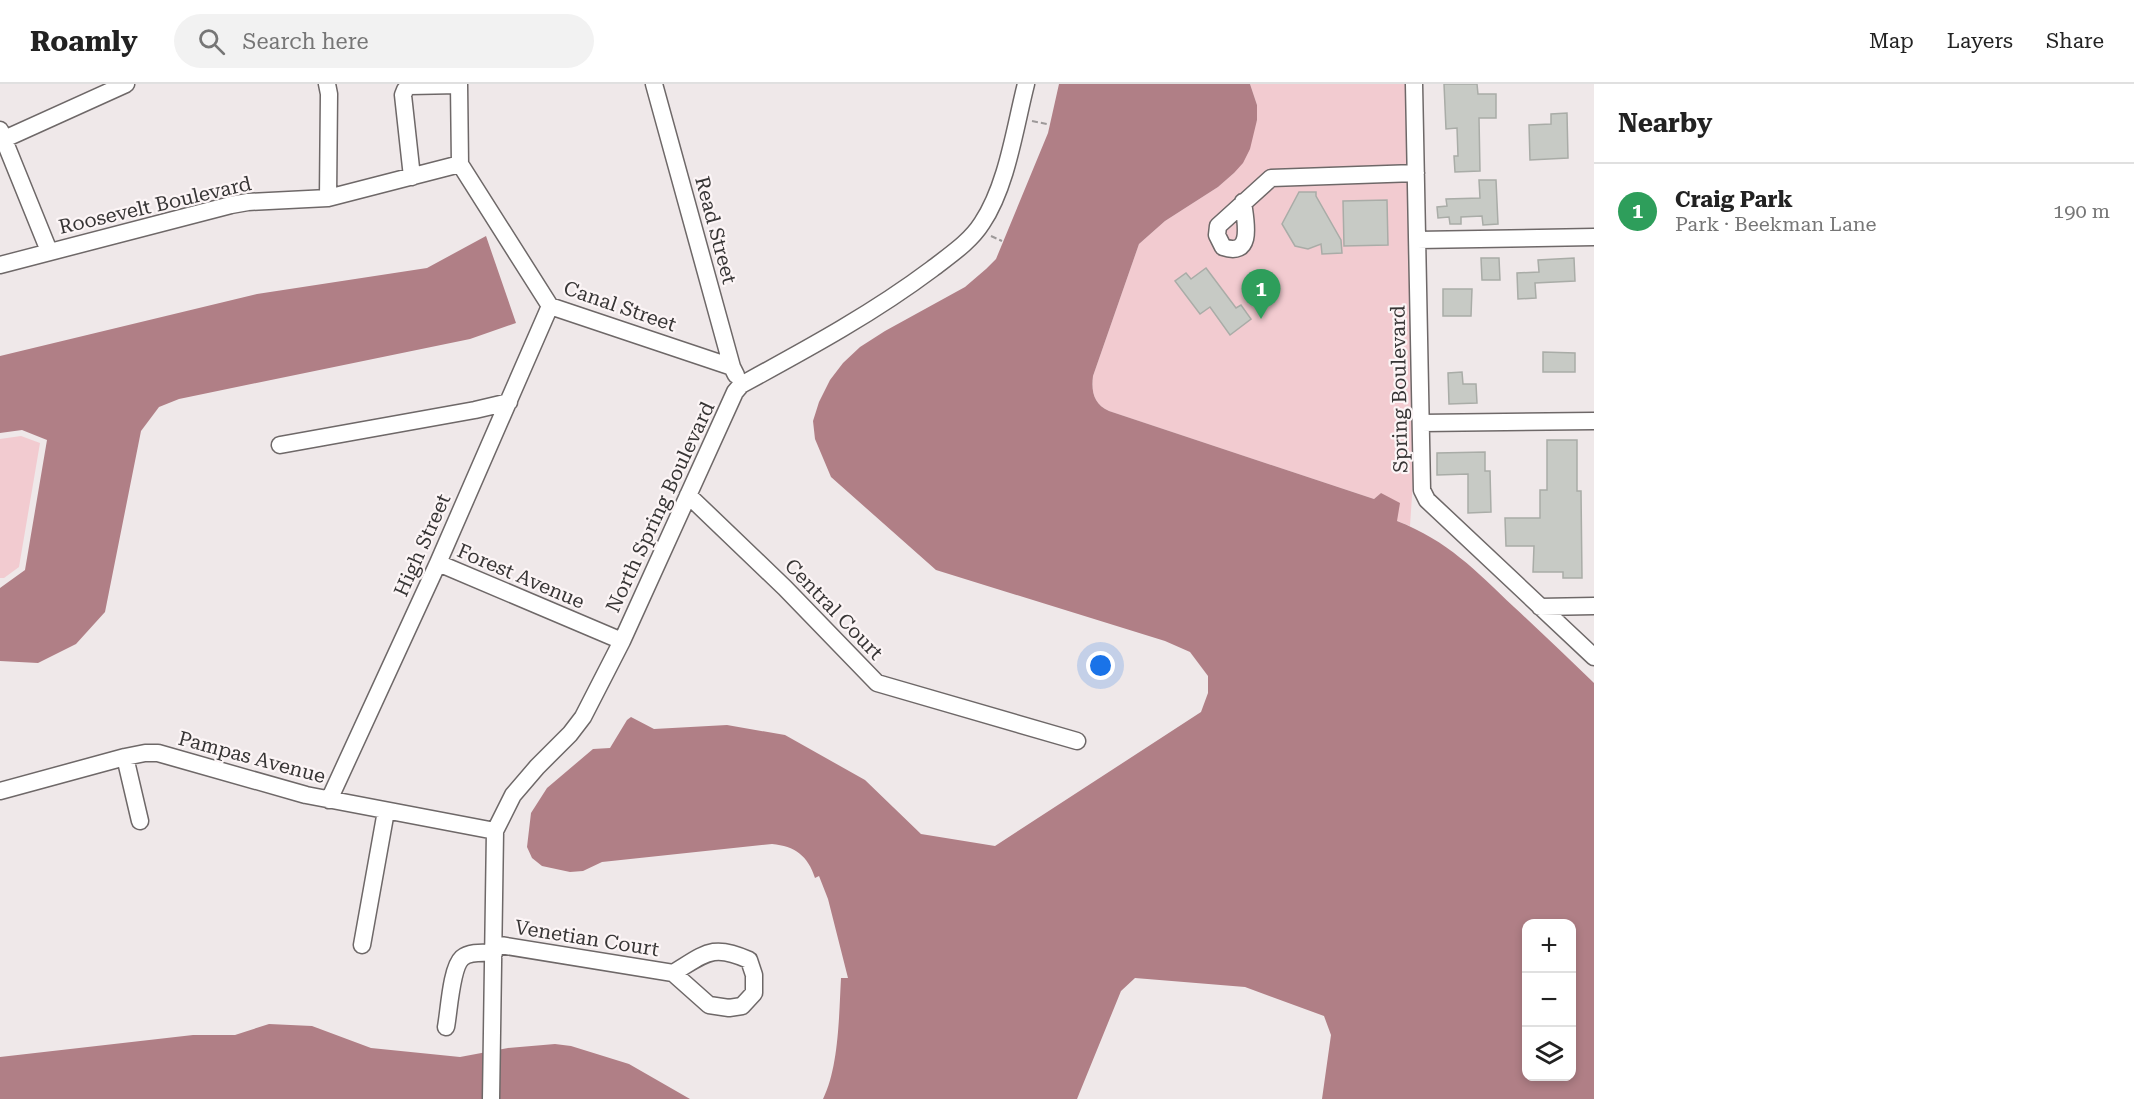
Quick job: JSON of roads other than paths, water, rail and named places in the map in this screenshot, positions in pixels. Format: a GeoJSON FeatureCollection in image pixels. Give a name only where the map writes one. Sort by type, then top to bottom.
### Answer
{"type":"FeatureCollection","features":[{"type":"Feature","properties":{"kind":"street"},"geometry":{"type":"LineString","coordinates":[[49,251],[1,136],[126,84]]}},
{"type":"Feature","properties":{"kind":"street"},"geometry":{"type":"LineString","coordinates":[[327,84],[329,94],[328,198]]}},
{"type":"Feature","properties":{"kind":"street"},"geometry":{"type":"LineString","coordinates":[[412,177],[403,95],[409,87],[459,84],[460,164]]}},
{"type":"Feature","properties":{"kind":"street","name":"Read Street"},"geometry":{"type":"LineString","coordinates":[[654,84],[732,367],[741,385]]}},
{"type":"Feature","properties":{"kind":"street"},"geometry":{"type":"LineString","coordinates":[[741,385],[842,329],[899,294],[961,247],[974,234],[998,192],[1026,84]]}},
{"type":"Feature","properties":{"kind":"street","name":"Spring Boulevard"},"geometry":{"type":"LineString","coordinates":[[1414,84],[1422,490],[1427,500],[1594,657]]}},
{"type":"Feature","properties":{"kind":"street","name":"Roosevelt Boulevard"},"geometry":{"type":"LineString","coordinates":[[0,265],[248,202],[328,198],[460,164]]}},
{"type":"Feature","properties":{"kind":"street","name":"Canal Street"},"geometry":{"type":"LineString","coordinates":[[460,164],[550,306],[732,367]]}},
{"type":"Feature","properties":{"kind":"street"},"geometry":{"type":"LineString","coordinates":[[1243,202],[1271,178],[1416,173]]}},
{"type":"Feature","properties":{"kind":"street"},"geometry":{"type":"LineString","coordinates":[[1417,240],[1594,237]]}},
{"type":"Feature","properties":{"kind":"street","name":"High Street"},"geometry":{"type":"LineString","coordinates":[[329,800],[438,563],[550,306]]}},
{"type":"Feature","properties":{"kind":"street","name":"North Spring Boulevard"},"geometry":{"type":"LineString","coordinates":[[491,1099],[495,831],[513,795],[583,717],[621,641],[735,392],[741,385]]}},
{"type":"Feature","properties":{"kind":"street"},"geometry":{"type":"LineString","coordinates":[[280,445],[509,402]]}},
{"type":"Feature","properties":{"kind":"street"},"geometry":{"type":"LineString","coordinates":[[1421,423],[1594,421]]}},
{"type":"Feature","properties":{"kind":"street","name":"Central Court"},"geometry":{"type":"LineString","coordinates":[[688,495],[785,588],[877,683],[1077,741]]}},
{"type":"Feature","properties":{"kind":"street","name":"Forest Avenue"},"geometry":{"type":"LineString","coordinates":[[438,563],[621,641]]}},
{"type":"Feature","properties":{"kind":"street"},"geometry":{"type":"LineString","coordinates":[[1540,607],[1594,606]]}},
{"type":"Feature","properties":{"kind":"street","name":"Pampas Avenue"},"geometry":{"type":"LineString","coordinates":[[0,791],[125,757],[158,753],[284,790],[495,831]]}},
{"type":"Feature","properties":{"kind":"street"},"geometry":{"type":"LineString","coordinates":[[125,757],[140,821]]}},
{"type":"Feature","properties":{"kind":"street"},"geometry":{"type":"LineString","coordinates":[[362,945],[386,811]]}},
{"type":"Feature","properties":{"kind":"street","name":"Venetian Court"},"geometry":{"type":"LineString","coordinates":[[446,1027],[456,968],[463,958],[494,949],[673,973],[709,1005],[729,1008],[742,1005],[754,993],[754,975],[749,960],[731,952],[712,951],[673,973]]}},
{"type":"Feature","properties":{"kind":"place","name":"Craig Park"},"geometry":{"type":"Point","coordinates":[1261,319]}}]}
